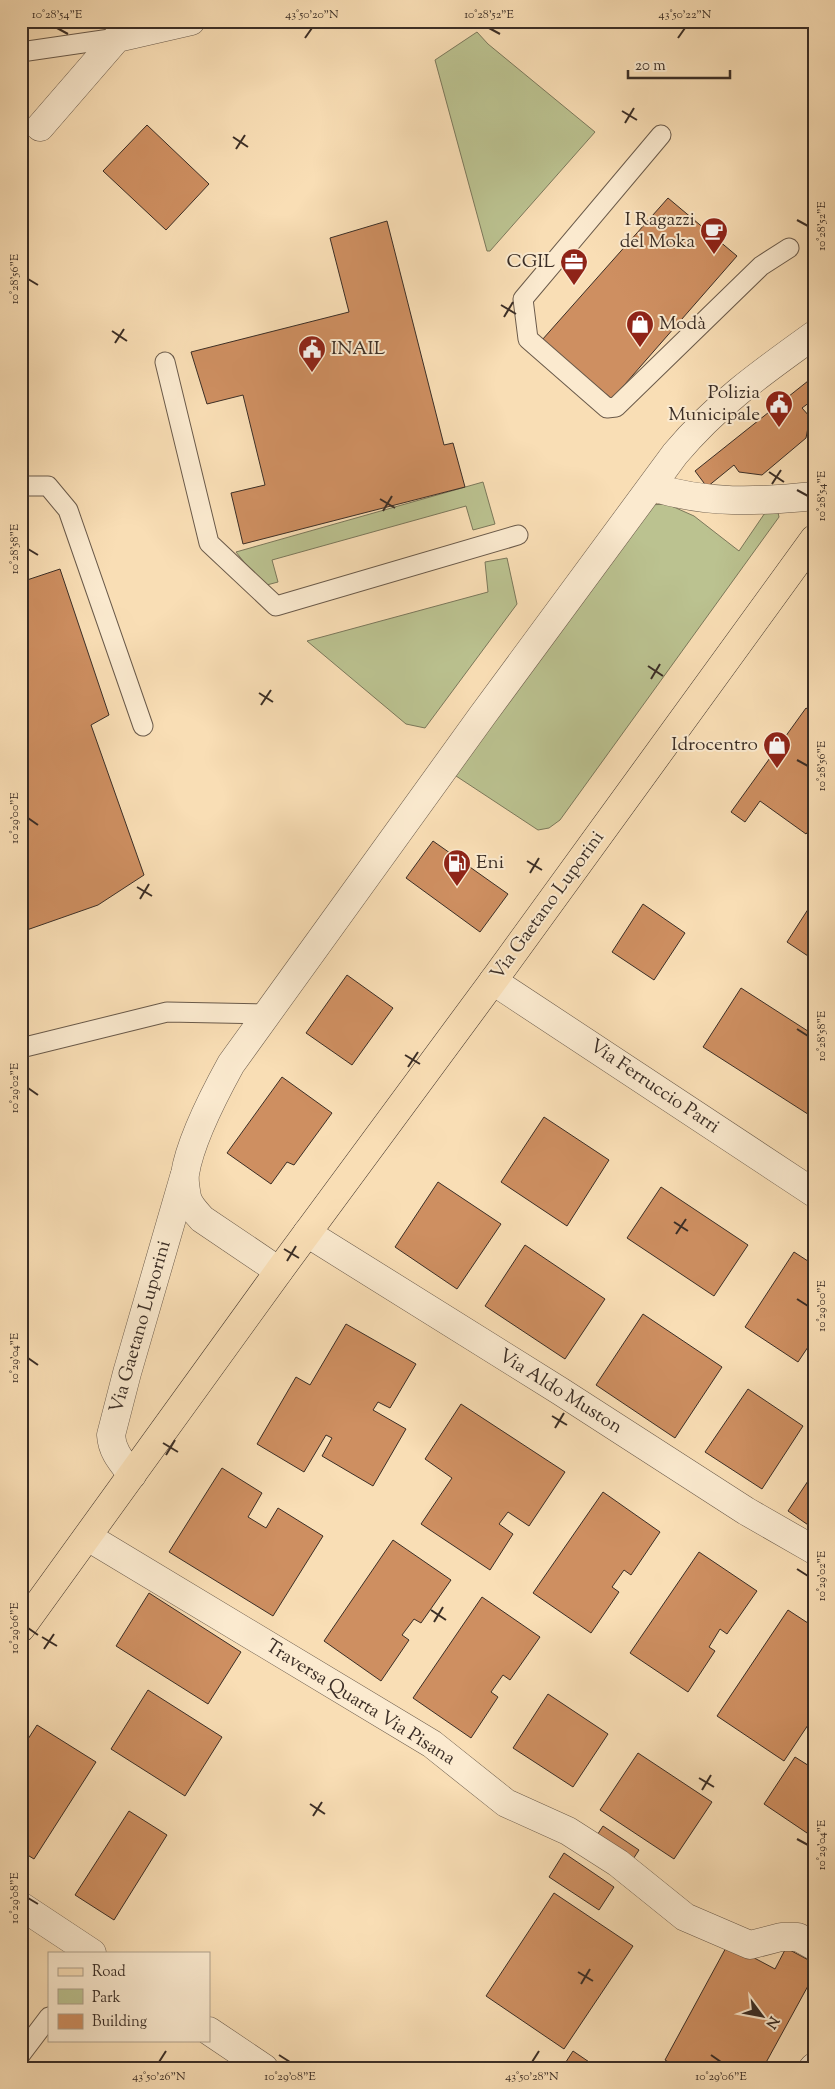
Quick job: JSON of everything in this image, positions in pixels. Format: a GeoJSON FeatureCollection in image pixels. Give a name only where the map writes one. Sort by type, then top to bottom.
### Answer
{"type":"FeatureCollection","features":[{"type":"Feature","properties":{"kind":"main road","name":"Via Gaetano Luporini"},"geometry":{"type":"LineString","coordinates":[[21,1628],[307,1232],[493,981],[814,539]]}},
{"type":"Feature","properties":{"kind":"street"},"geometry":{"type":"LineString","coordinates":[[40,127],[116,38],[191,21]]}},
{"type":"Feature","properties":{"kind":"street","name":"Via Gaetano Luporini"},"geometry":{"type":"LineString","coordinates":[[132,1475],[116,1454],[111,1436],[127,1373],[193,1149],[219,1086],[231,1064],[482,716],[697,428],[736,392],[814,335]]}},
{"type":"Feature","properties":{"kind":"street"},"geometry":{"type":"LineString","coordinates":[[652,487],[719,501],[763,502],[814,496]]}},
{"type":"Feature","properties":{"kind":"street","name":"Via Ferruccio Parri"},"geometry":{"type":"LineString","coordinates":[[493,981],[814,1193]]}},
{"type":"Feature","properties":{"kind":"street","name":"Via Gaetano Luporini"},"geometry":{"type":"LineString","coordinates":[[185,1175],[188,1198],[193,1209],[202,1219],[279,1271]]}},
{"type":"Feature","properties":{"kind":"street","name":"Via Aldo Muston"},"geometry":{"type":"LineString","coordinates":[[307,1232],[568,1396],[746,1511],[814,1550]]}},
{"type":"Feature","properties":{"kind":"street","name":"Traversa Quarta Via Pisana"},"geometry":{"type":"LineString","coordinates":[[88,1537],[432,1744],[506,1803],[568,1831],[618,1863],[685,1918],[750,1945],[780,1937],[798,1937],[814,1946]]}},
{"type":"Feature","properties":{"kind":"street"},"geometry":{"type":"LineString","coordinates":[[21,1906],[90,1952]]}},
{"type":"Feature","properties":{"kind":"street"},"geometry":{"type":"LineString","coordinates":[[210,2032],[264,2068]]}},
{"type":"Feature","properties":{"kind":"lane"},"geometry":{"type":"LineString","coordinates":[[21,52],[116,38]]}},
{"type":"Feature","properties":{"kind":"lane"},"geometry":{"type":"LineString","coordinates":[[662,135],[523,300],[528,339],[606,408],[616,407],[761,266],[788,248]]}},
{"type":"Feature","properties":{"kind":"lane"},"geometry":{"type":"LineString","coordinates":[[166,362],[208,543],[276,606],[518,535]]}},
{"type":"Feature","properties":{"kind":"lane"},"geometry":{"type":"LineString","coordinates":[[21,486],[48,486],[68,510],[143,726]]}},
{"type":"Feature","properties":{"kind":"lane"},"geometry":{"type":"LineString","coordinates":[[21,1048],[167,1012],[266,1014]]}},
{"type":"Feature","properties":{"kind":"lane"},"geometry":{"type":"LineString","coordinates":[[21,2054],[48,2018]]}},
{"type":"Feature","properties":{"kind":"green space"},"geometry":{"type":"Polygon","coordinates":[[[477,32],[488,44],[595,132],[490,251],[487,251],[435,60],[477,32]]]}},
{"type":"Feature","properties":{"kind":"green space"},"geometry":{"type":"Polygon","coordinates":[[[483,482],[495,524],[473,530],[466,506],[272,560],[278,582],[263,586],[236,552],[483,482]]]}},
{"type":"Feature","properties":{"kind":"green space"},"geometry":{"type":"Polygon","coordinates":[[[667,504],[694,516],[739,551],[769,507],[777,508],[779,517],[560,820],[549,828],[538,830],[450,772],[649,505],[667,504]]]}},
{"type":"Feature","properties":{"kind":"green space"},"geometry":{"type":"Polygon","coordinates":[[[507,558],[517,604],[425,728],[406,724],[307,641],[488,592],[485,562],[507,558]]]}},
{"type":"Feature","properties":{"kind":"building"},"geometry":{"type":"Polygon","coordinates":[[[147,125],[209,184],[166,230],[103,171],[147,125]]]}},
{"type":"Feature","properties":{"kind":"building"},"geometry":{"type":"Polygon","coordinates":[[[668,198],[737,256],[612,399],[542,340],[668,198]]]}},
{"type":"Feature","properties":{"kind":"building","name":"INAIL"},"geometry":{"type":"Polygon","coordinates":[[[387,221],[444,445],[453,443],[465,487],[243,544],[231,493],[265,485],[243,395],[207,404],[191,352],[349,312],[330,238],[387,221]]]}},
{"type":"Feature","properties":{"kind":"building","name":"Polizia Municipale"},"geometry":{"type":"Polygon","coordinates":[[[813,377],[814,399],[802,408],[810,417],[806,438],[762,475],[739,472],[734,465],[707,487],[695,471],[813,377]]]}},
{"type":"Feature","properties":{"kind":"building"},"geometry":{"type":"Polygon","coordinates":[[[60,569],[109,715],[91,725],[144,875],[98,905],[21,932],[21,582],[60,569]]]}},
{"type":"Feature","properties":{"kind":"building"},"geometry":{"type":"Polygon","coordinates":[[[806,708],[814,713],[814,824],[806,834],[760,801],[745,822],[731,812],[806,708]]]}},
{"type":"Feature","properties":{"kind":"building"},"geometry":{"type":"Polygon","coordinates":[[[433,841],[508,894],[480,932],[406,878],[433,841]]]}},
{"type":"Feature","properties":{"kind":"building"},"geometry":{"type":"Polygon","coordinates":[[[814,900],[814,960],[787,942],[814,900]]]}},
{"type":"Feature","properties":{"kind":"building"},"geometry":{"type":"Polygon","coordinates":[[[643,904],[685,933],[654,980],[612,952],[643,904]]]}},
{"type":"Feature","properties":{"kind":"building"},"geometry":{"type":"Polygon","coordinates":[[[347,975],[393,1008],[352,1065],[306,1033],[347,975]]]}},
{"type":"Feature","properties":{"kind":"building"},"geometry":{"type":"Polygon","coordinates":[[[741,988],[814,1035],[814,1118],[703,1047],[741,988]]]}},
{"type":"Feature","properties":{"kind":"building"},"geometry":{"type":"Polygon","coordinates":[[[282,1077],[332,1113],[294,1165],[287,1162],[271,1184],[227,1153],[282,1077]]]}},
{"type":"Feature","properties":{"kind":"building"},"geometry":{"type":"Polygon","coordinates":[[[544,1117],[609,1160],[567,1226],[501,1182],[544,1117]]]}},
{"type":"Feature","properties":{"kind":"building"},"geometry":{"type":"Polygon","coordinates":[[[438,1182],[501,1224],[457,1289],[395,1247],[438,1182]]]}},
{"type":"Feature","properties":{"kind":"building"},"geometry":{"type":"Polygon","coordinates":[[[661,1187],[748,1245],[714,1296],[627,1238],[661,1187]]]}},
{"type":"Feature","properties":{"kind":"building"},"geometry":{"type":"Polygon","coordinates":[[[525,1245],[605,1299],[565,1359],[485,1306],[525,1245]]]}},
{"type":"Feature","properties":{"kind":"building"},"geometry":{"type":"Polygon","coordinates":[[[794,1252],[814,1265],[814,1338],[798,1362],[745,1327],[794,1252]]]}},
{"type":"Feature","properties":{"kind":"building"},"geometry":{"type":"Polygon","coordinates":[[[643,1314],[722,1367],[675,1438],[596,1385],[643,1314]]]}},
{"type":"Feature","properties":{"kind":"building"},"geometry":{"type":"Polygon","coordinates":[[[346,1324],[416,1364],[390,1408],[378,1402],[373,1410],[406,1429],[373,1486],[322,1456],[332,1438],[326,1435],[304,1472],[257,1444],[296,1377],[310,1385],[346,1324]]]}},
{"type":"Feature","properties":{"kind":"building"},"geometry":{"type":"Polygon","coordinates":[[[748,1389],[803,1426],[762,1489],[705,1452],[748,1389]]]}},
{"type":"Feature","properties":{"kind":"building"},"geometry":{"type":"Polygon","coordinates":[[[461,1404],[565,1472],[529,1526],[508,1512],[499,1524],[513,1534],[490,1570],[421,1524],[452,1478],[425,1459],[461,1404]]]}},
{"type":"Feature","properties":{"kind":"building"},"geometry":{"type":"Polygon","coordinates":[[[222,1468],[262,1493],[248,1517],[266,1528],[278,1508],[323,1536],[273,1616],[169,1552],[222,1468]]]}},
{"type":"Feature","properties":{"kind":"building"},"geometry":{"type":"Polygon","coordinates":[[[814,1472],[814,1529],[788,1511],[814,1472]]]}},
{"type":"Feature","properties":{"kind":"building"},"geometry":{"type":"Polygon","coordinates":[[[603,1492],[660,1532],[631,1575],[624,1570],[612,1587],[619,1592],[591,1633],[533,1593],[603,1492]]]}},
{"type":"Feature","properties":{"kind":"building"},"geometry":{"type":"Polygon","coordinates":[[[393,1540],[451,1580],[421,1623],[414,1619],[402,1635],[409,1640],[381,1681],[324,1641],[393,1540]]]}},
{"type":"Feature","properties":{"kind":"building"},"geometry":{"type":"Polygon","coordinates":[[[699,1552],[757,1591],[727,1634],[720,1629],[709,1647],[715,1651],[688,1692],[630,1653],[699,1552]]]}},
{"type":"Feature","properties":{"kind":"building"},"geometry":{"type":"Polygon","coordinates":[[[149,1593],[241,1652],[208,1704],[116,1646],[149,1593]]]}},
{"type":"Feature","properties":{"kind":"building"},"geometry":{"type":"Polygon","coordinates":[[[482,1597],[540,1637],[510,1680],[503,1675],[491,1692],[498,1697],[471,1738],[413,1698],[482,1597]]]}},
{"type":"Feature","properties":{"kind":"building"},"geometry":{"type":"Polygon","coordinates":[[[788,1610],[814,1627],[814,1716],[784,1761],[717,1716],[788,1610]]]}},
{"type":"Feature","properties":{"kind":"building"},"geometry":{"type":"Polygon","coordinates":[[[148,1690],[222,1737],[185,1796],[111,1749],[148,1690]]]}},
{"type":"Feature","properties":{"kind":"building"},"geometry":{"type":"Polygon","coordinates":[[[548,1694],[608,1734],[573,1787],[513,1748],[548,1694]]]}},
{"type":"Feature","properties":{"kind":"building"},"geometry":{"type":"Polygon","coordinates":[[[37,1725],[96,1762],[34,1859],[21,1851],[21,1750],[37,1725]]]}},
{"type":"Feature","properties":{"kind":"building"},"geometry":{"type":"Polygon","coordinates":[[[638,1753],[712,1802],[674,1859],[600,1810],[638,1753]]]}},
{"type":"Feature","properties":{"kind":"building"},"geometry":{"type":"Polygon","coordinates":[[[795,1757],[814,1769],[814,1822],[807,1833],[764,1804],[795,1757]]]}},
{"type":"Feature","properties":{"kind":"building"},"geometry":{"type":"Polygon","coordinates":[[[129,1811],[167,1835],[114,1920],[75,1895],[129,1811]]]}},
{"type":"Feature","properties":{"kind":"building"},"geometry":{"type":"Polygon","coordinates":[[[603,1826],[639,1850],[624,1873],[588,1849],[603,1826]]]}},
{"type":"Feature","properties":{"kind":"building"},"geometry":{"type":"Polygon","coordinates":[[[564,1853],[614,1887],[599,1910],[549,1877],[564,1853]]]}},
{"type":"Feature","properties":{"kind":"building"},"geometry":{"type":"Polygon","coordinates":[[[554,1893],[633,1946],[564,2049],[486,1996],[554,1893]]]}},
{"type":"Feature","properties":{"kind":"building"},"geometry":{"type":"Polygon","coordinates":[[[728,1944],[775,1969],[786,1948],[814,1963],[814,1975],[763,2068],[679,2068],[665,2060],[728,1944]]]}},
{"type":"Feature","properties":{"kind":"building"},"geometry":{"type":"Polygon","coordinates":[[[573,2051],[598,2068],[562,2068],[573,2051]]]}},
{"type":"Feature","properties":{"kind":"place","name":"I Ragazzi del Moka"},"geometry":{"type":"Point","coordinates":[714,255]}},
{"type":"Feature","properties":{"kind":"place","name":"CGIL"},"geometry":{"type":"Point","coordinates":[574,286]}},
{"type":"Feature","properties":{"kind":"place","name":"Modà"},"geometry":{"type":"Point","coordinates":[640,348]}},
{"type":"Feature","properties":{"kind":"place","name":"INAIL"},"geometry":{"type":"Point","coordinates":[312,373]}},
{"type":"Feature","properties":{"kind":"place","name":"Polizia Municipale"},"geometry":{"type":"Point","coordinates":[779,428]}},
{"type":"Feature","properties":{"kind":"place","name":"Idrocentro"},"geometry":{"type":"Point","coordinates":[777,769]}},
{"type":"Feature","properties":{"kind":"place","name":"Eni"},"geometry":{"type":"Point","coordinates":[457,887]}}]}
